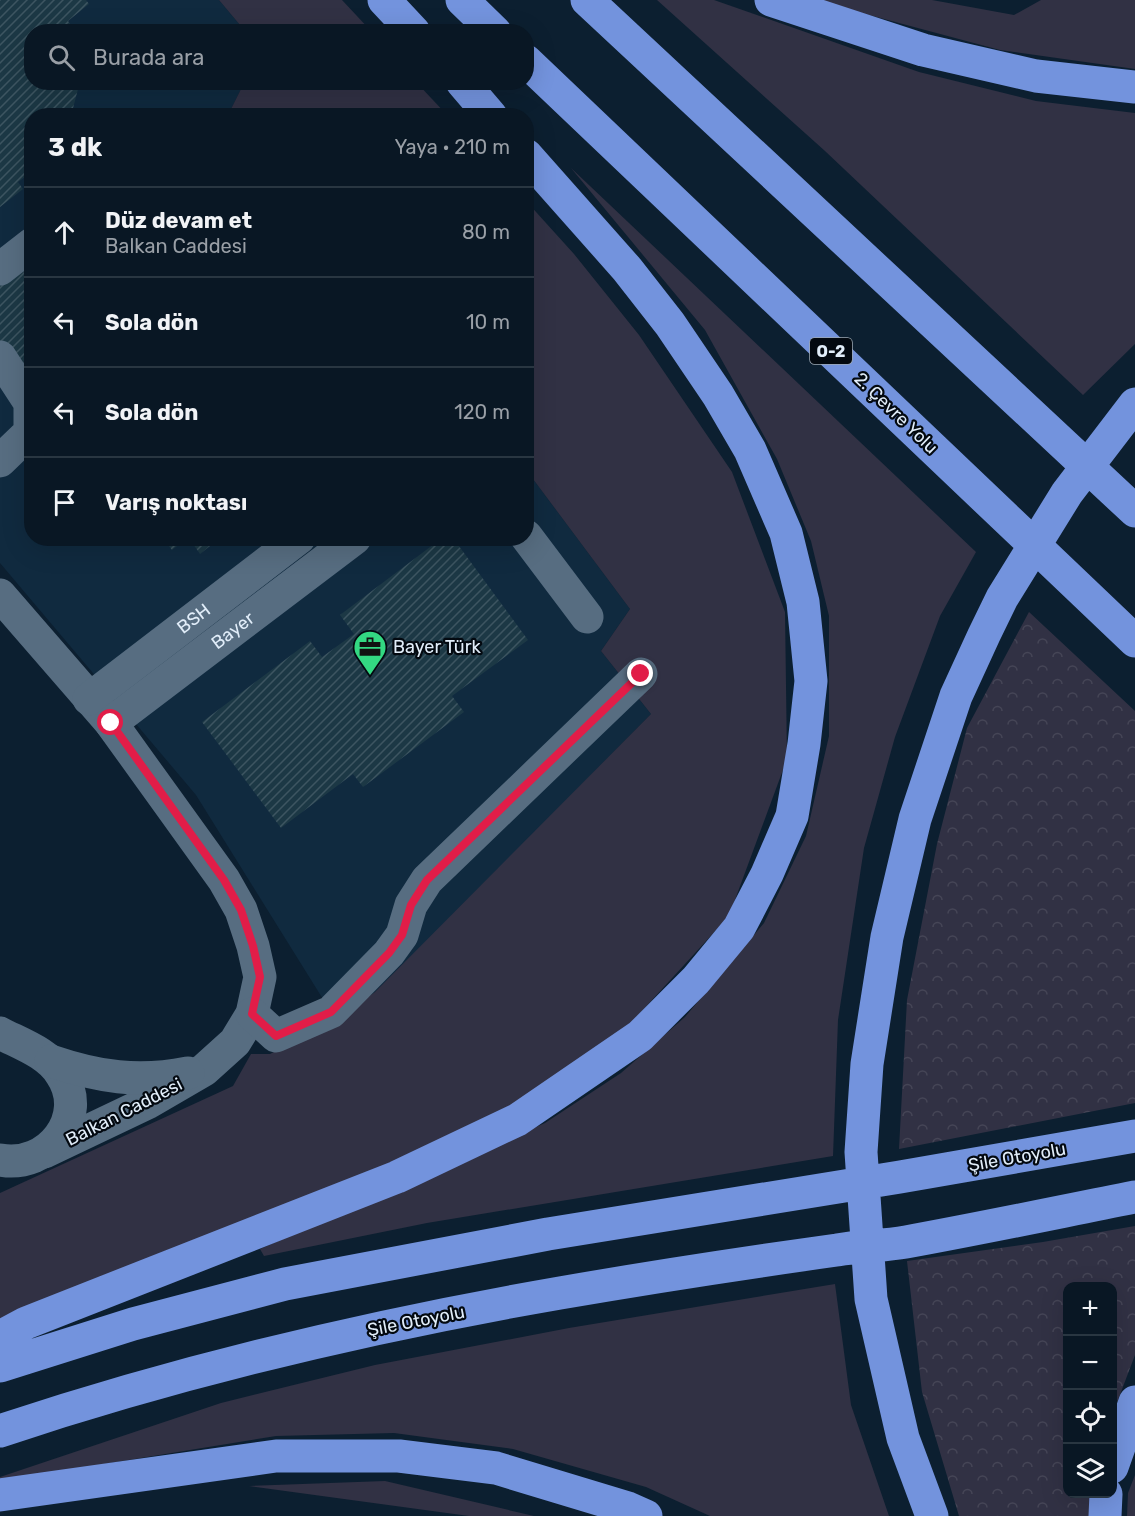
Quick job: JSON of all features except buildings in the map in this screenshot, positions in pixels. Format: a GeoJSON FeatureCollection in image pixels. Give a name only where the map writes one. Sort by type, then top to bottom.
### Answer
{"type":"FeatureCollection","features":[{"type":"Feature","properties":{"kind":"highway"},"geometry":{"type":"LineString","coordinates":[[384,0],[406,24]]}},
{"type":"Feature","properties":{"kind":"highway"},"geometry":{"type":"LineString","coordinates":[[462,0],[487,24]]}},
{"type":"Feature","properties":{"kind":"highway"},"geometry":{"type":"LineString","coordinates":[[587,0],[1135,511]]}},
{"type":"Feature","properties":{"kind":"highway"},"geometry":{"type":"LineString","coordinates":[[771,0],[923,50],[1036,76],[1135,87]]}},
{"type":"Feature","properties":{"kind":"highway","name":"2. Çevre Yolu"},"geometry":{"type":"LineString","coordinates":[[534,69],[1135,641]]}},
{"type":"Feature","properties":{"kind":"highway"},"geometry":{"type":"LineString","coordinates":[[469,90],[484,108]]}},
{"type":"Feature","properties":{"kind":"highway"},"geometry":{"type":"LineString","coordinates":[[0,1337],[26,1323],[397,1177],[517,1120],[630,1043],[648,1028],[696,980],[739,928],[767,874],[792,816],[804,744],[811,681],[803,602],[786,533],[750,450],[718,395],[670,324],[627,269],[534,164]]}},
{"type":"Feature","properties":{"kind":"highway"},"geometry":{"type":"LineString","coordinates":[[932,1516],[903,1438],[871,1299],[861,1152],[866,1075],[887,937],[915,819],[956,696],[1002,598],[1067,493],[1134,405]]}},
{"type":"Feature","properties":{"kind":"highway","name":"Şile Otoyolu"},"geometry":{"type":"LineString","coordinates":[[0,1366],[133,1324],[285,1284],[548,1234],[1135,1136]]}},
{"type":"Feature","properties":{"kind":"highway","name":"Şile Otoyolu"},"geometry":{"type":"LineString","coordinates":[[0,1431],[89,1402],[282,1349],[560,1293],[841,1249],[904,1242],[1135,1197]]}},
{"type":"Feature","properties":{"kind":"highway"},"geometry":{"type":"LineString","coordinates":[[1117,1455],[1135,1402]]}},
{"type":"Feature","properties":{"kind":"highway"},"geometry":{"type":"LineString","coordinates":[[0,1495],[276,1456],[399,1456],[496,1468],[628,1508],[646,1516]]}},
{"type":"Feature","properties":{"kind":"highway"},"geometry":{"type":"LineString","coordinates":[[1105,1516],[1106,1498]]}},
{"type":"Feature","properties":{"kind":"street"},"geometry":{"type":"LineString","coordinates":[[0,268],[24,250]]}},
{"type":"Feature","properties":{"kind":"street"},"geometry":{"type":"LineString","coordinates":[[0,357],[24,394]]}},
{"type":"Feature","properties":{"kind":"street"},"geometry":{"type":"LineString","coordinates":[[0,462],[24,438]]}},
{"type":"Feature","properties":{"kind":"street","name":"BSH"},"geometry":{"type":"LineString","coordinates":[[89,699],[289,546]]}},
{"type":"Feature","properties":{"kind":"street","name":"Bayer"},"geometry":{"type":"LineString","coordinates":[[111,723],[344,546]]}},
{"type":"Feature","properties":{"kind":"street"},"geometry":{"type":"LineString","coordinates":[[534,546],[587,616]]}},
{"type":"Feature","properties":{"kind":"street","name":"Balkan Caddesi"},"geometry":{"type":"LineString","coordinates":[[0,596],[111,723],[212,862],[241,910],[260,977],[252,1014],[235,1042],[204,1070],[149,1102],[18,1161]]}},
{"type":"Feature","properties":{"kind":"street"},"geometry":{"type":"LineString","coordinates":[[252,1014],[276,1036],[331,1012],[396,945],[411,905],[427,880],[641,674]]}},
{"type":"Feature","properties":{"kind":"street"},"geometry":{"type":"LineString","coordinates":[[0,1033],[44,1056],[62,1075],[69,1091],[70,1108],[66,1126],[57,1141],[18,1161]]}},
{"type":"Feature","properties":{"kind":"street"},"geometry":{"type":"LineString","coordinates":[[0,1048],[18,1047],[44,1056]]}},
{"type":"Feature","properties":{"kind":"street","name":"Balkan Caddesi"},"geometry":{"type":"LineString","coordinates":[[44,1056],[75,1070],[110,1077],[159,1079],[204,1070]]}},
{"type":"Feature","properties":{"kind":"shaded area"},"geometry":{"type":"Polygon","coordinates":[[[0,0],[219,0],[239,24],[24,24],[24,90],[240,90],[232,108],[24,108],[24,546],[534,546],[534,480],[630,609],[601,651],[651,714],[402,967],[375,992],[336,1020],[196,795],[0,563],[0,0]]]}},
{"type":"Feature","properties":{"kind":"green space"},"geometry":{"type":"Polygon","coordinates":[[[219,0],[342,0],[364,24],[239,24],[219,0]]]}},
{"type":"Feature","properties":{"kind":"green space"},"geometry":{"type":"Polygon","coordinates":[[[657,0],[714,0],[919,72],[1036,101],[1135,113],[1135,344],[1083,395],[825,151],[657,0]]]}},
{"type":"Feature","properties":{"kind":"green space"},"geometry":{"type":"Polygon","coordinates":[[[813,0],[932,0],[1014,15],[1041,0],[1135,0],[1135,69],[1000,50],[813,0]]]}},
{"type":"Feature","properties":{"kind":"green space"},"geometry":{"type":"Polygon","coordinates":[[[240,90],[424,90],[440,108],[232,108],[240,90]]]}},
{"type":"Feature","properties":{"kind":"green space"},"geometry":{"type":"Polygon","coordinates":[[[571,168],[976,552],[940,616],[895,737],[864,848],[838,1020],[833,1156],[427,1223],[264,1256],[260,1249],[545,1123],[621,1073],[685,1017],[764,923],[806,836],[829,736],[829,616],[811,541],[777,459],[705,330],[571,168]]]}},
{"type":"Feature","properties":{"kind":"green space"},"geometry":{"type":"Polygon","coordinates":[[[534,210],[574,254],[639,335],[732,472],[785,612],[787,759],[729,916],[629,1025],[517,1105],[417,1152],[0,1322],[0,1193],[233,1086],[251,1054],[270,1054],[336,1020],[375,992],[651,714],[601,651],[630,609],[534,480],[534,210]]]}},
{"type":"Feature","properties":{"kind":"green space"},"geometry":{"type":"Polygon","coordinates":[[[1029,612],[1135,711],[1135,1103],[899,1149],[907,1000],[937,844],[967,728],[1029,612]]]}},
{"type":"Feature","properties":{"kind":"green space"},"geometry":{"type":"Polygon","coordinates":[[[1135,1226],[1135,1355],[1117,1402],[1117,1282],[1063,1282],[1063,1498],[1093,1498],[1089,1516],[959,1516],[922,1392],[907,1261],[1043,1242],[1135,1226]]]}},
{"type":"Feature","properties":{"kind":"green space"},"geometry":{"type":"Polygon","coordinates":[[[835,1284],[851,1405],[889,1516],[710,1516],[646,1487],[513,1449],[394,1433],[276,1436],[0,1481],[0,1477],[221,1403],[375,1365],[569,1328],[835,1284]]]}},
{"type":"Feature","properties":{"kind":"green space"},"geometry":{"type":"Polygon","coordinates":[[[1135,1475],[1135,1516],[1127,1516],[1128,1493],[1135,1475]]]}},
{"type":"Feature","properties":{"kind":"green space"},"geometry":{"type":"Polygon","coordinates":[[[385,1481],[534,1516],[469,1516],[249,1486],[385,1481]]]}},
{"type":"Feature","properties":{"kind":"place","name":"Bayer Türk"},"geometry":{"type":"Point","coordinates":[370,676]}},
{"type":"Feature","properties":{"kind":"route"},"geometry":{"type":"LineString","coordinates":[[111,723],[224,880],[241,910],[260,977],[252,1014],[276,1036],[331,1012],[396,945],[402,935],[411,905],[427,880],[641,674]]}}]}
